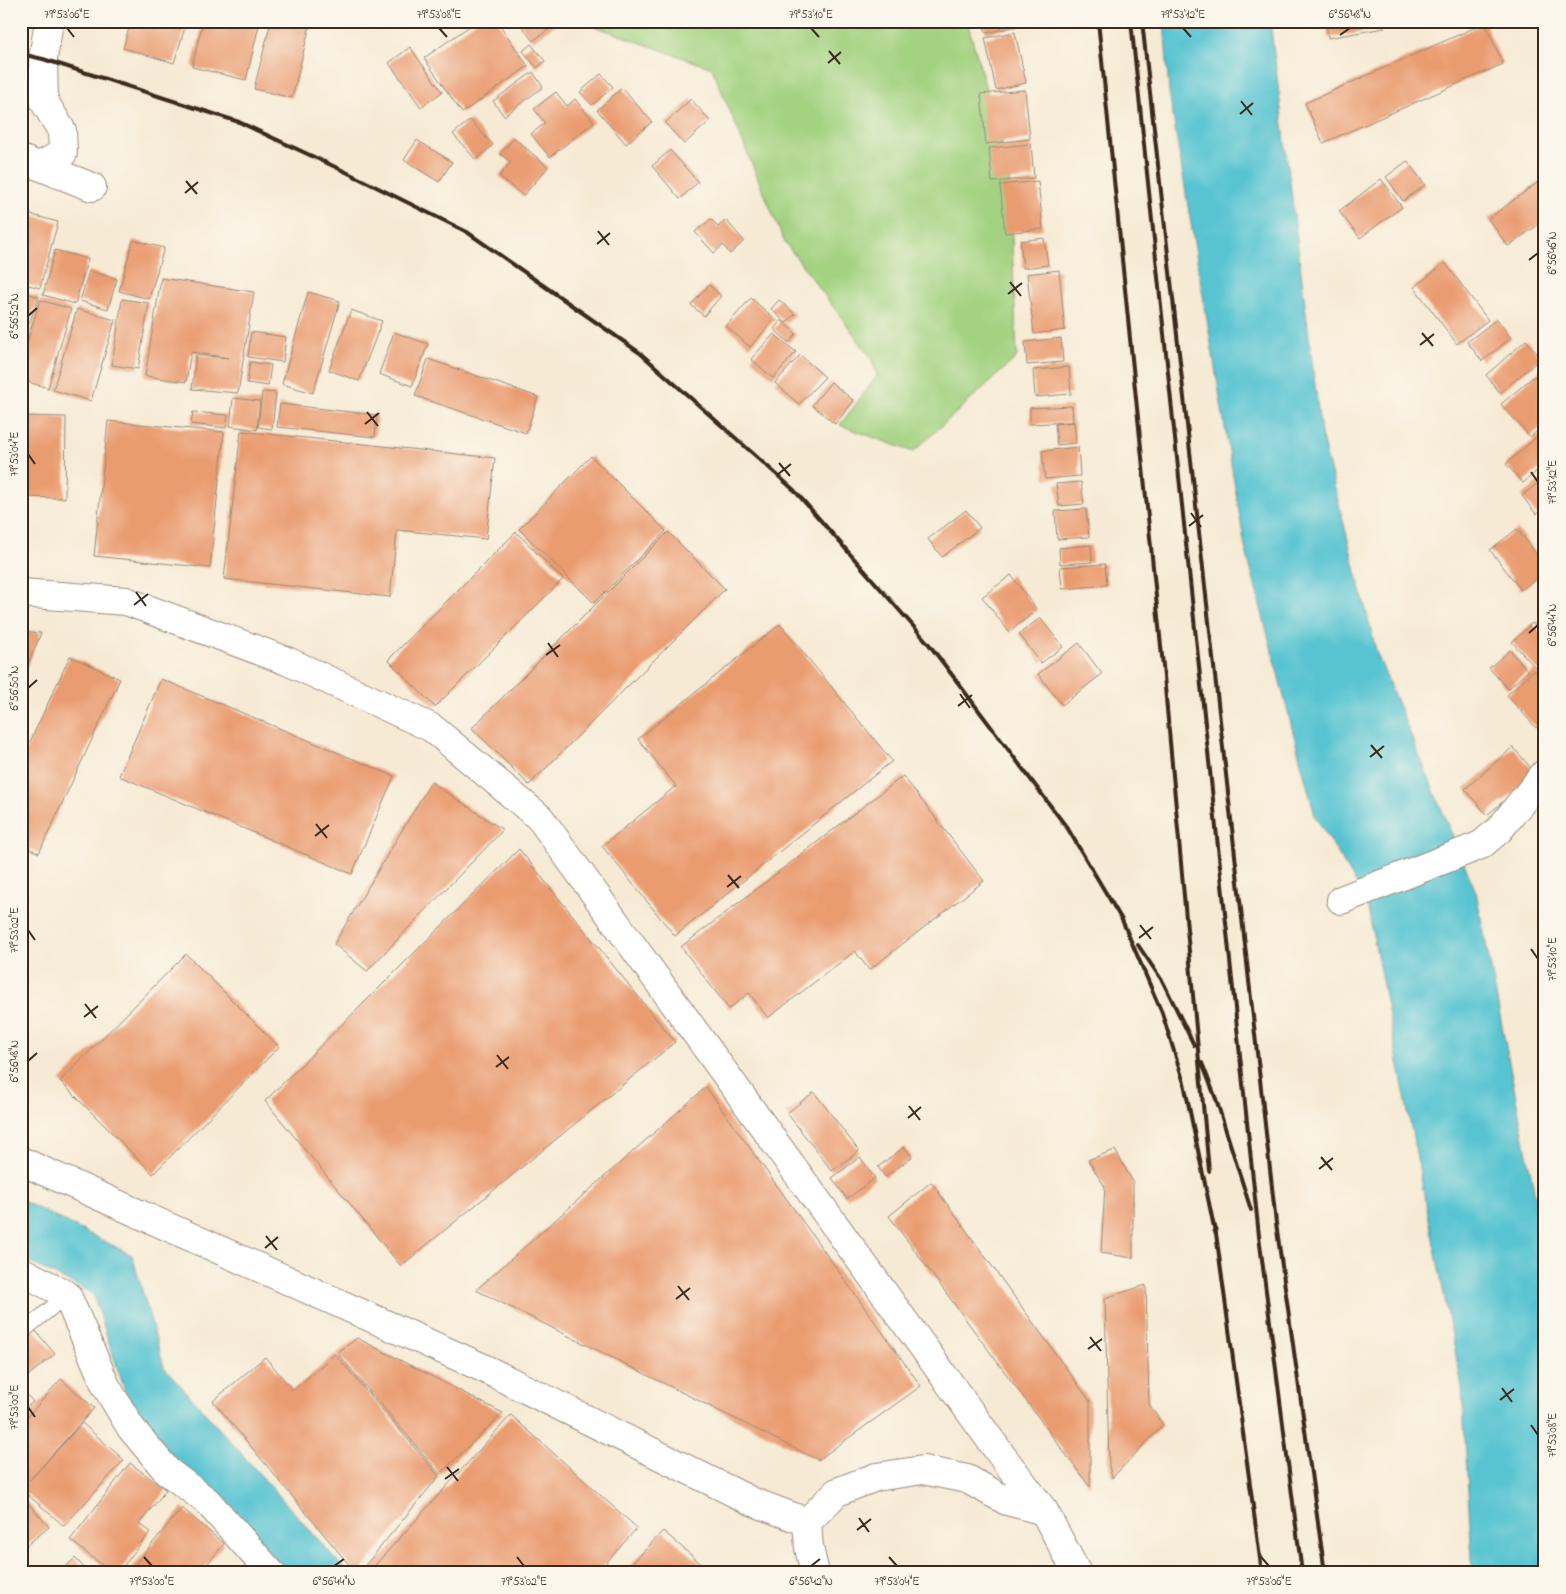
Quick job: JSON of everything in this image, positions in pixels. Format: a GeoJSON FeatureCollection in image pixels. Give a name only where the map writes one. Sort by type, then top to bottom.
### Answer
{"type":"FeatureCollection","features":[{"type":"Feature","properties":{"kind":"street"},"geometry":{"type":"LineString","coordinates":[[31,162],[63,154],[62,131],[44,101],[43,59],[49,21]]}},
{"type":"Feature","properties":{"kind":"street"},"geometry":{"type":"LineString","coordinates":[[31,162],[92,187]]}},
{"type":"Feature","properties":{"kind":"street"},"geometry":{"type":"LineString","coordinates":[[21,593],[126,602],[287,661],[432,728],[540,818],[1002,1456],[1044,1511],[1072,1570]]}},
{"type":"Feature","properties":{"kind":"street"},"geometry":{"type":"LineString","coordinates":[[1342,900],[1481,845],[1500,830],[1545,773]]}},
{"type":"Feature","properties":{"kind":"street"},"geometry":{"type":"LineString","coordinates":[[21,1160],[480,1366],[751,1501],[807,1522]]}},
{"type":"Feature","properties":{"kind":"street"},"geometry":{"type":"LineString","coordinates":[[21,1271],[68,1295],[106,1386],[131,1428],[168,1471],[208,1501],[271,1573]]}},
{"type":"Feature","properties":{"kind":"street"},"geometry":{"type":"LineString","coordinates":[[814,1573],[809,1548],[807,1522],[837,1492],[876,1478],[922,1470],[967,1479],[1007,1501],[1044,1511]]}},
{"type":"Feature","properties":{"kind":"lane"},"geometry":{"type":"LineString","coordinates":[[21,1333],[68,1295]]}},
{"type":"Feature","properties":{"kind":"green space"},"geometry":{"type":"Polygon","coordinates":[[[580,21],[967,21],[1009,171],[1017,357],[913,452],[840,425],[877,376],[871,357],[784,241],[712,68],[580,21]]]}},
{"type":"Feature","properties":{"kind":"water"},"geometry":{"type":"Polygon","coordinates":[[[1164,21],[1270,21],[1321,434],[1377,654],[1476,892],[1545,1247],[1545,1573],[1476,1573],[1472,1561],[1462,1386],[1366,899],[1315,816],[1245,547],[1169,92],[1164,21]]]}},
{"type":"Feature","properties":{"kind":"water"},"geometry":{"type":"Polygon","coordinates":[[[21,1200],[132,1255],[164,1367],[348,1573],[289,1573],[162,1445],[128,1400],[93,1294],[21,1258],[21,1200]]]}},
{"type":"Feature","properties":{"kind":"building"},"geometry":{"type":"Polygon","coordinates":[[[131,21],[187,21],[174,63],[123,48],[131,21]]]}},
{"type":"Feature","properties":{"kind":"building"},"geometry":{"type":"Polygon","coordinates":[[[203,21],[260,21],[246,80],[192,67],[203,21]]]}},
{"type":"Feature","properties":{"kind":"building"},"geometry":{"type":"Polygon","coordinates":[[[271,21],[311,21],[292,98],[254,89],[271,21]]]}},
{"type":"Feature","properties":{"kind":"building"},"geometry":{"type":"Polygon","coordinates":[[[477,21],[497,21],[528,66],[462,113],[424,58],[477,21]]]}},
{"type":"Feature","properties":{"kind":"building"},"geometry":{"type":"Polygon","coordinates":[[[518,21],[560,21],[533,41],[518,21]]]}},
{"type":"Feature","properties":{"kind":"building"},"geometry":{"type":"Polygon","coordinates":[[[983,21],[1017,21],[1018,26],[986,33],[983,21]]]}},
{"type":"Feature","properties":{"kind":"building"},"geometry":{"type":"Polygon","coordinates":[[[1326,21],[1383,21],[1384,28],[1328,38],[1326,21]]]}},
{"type":"Feature","properties":{"kind":"building"},"geometry":{"type":"Polygon","coordinates":[[[1485,23],[1503,64],[1323,143],[1305,103],[1485,23]]]}},
{"type":"Feature","properties":{"kind":"building"},"geometry":{"type":"Polygon","coordinates":[[[1015,32],[1026,83],[996,90],[985,38],[1015,32]]]}},
{"type":"Feature","properties":{"kind":"building"},"geometry":{"type":"Polygon","coordinates":[[[531,44],[545,61],[537,68],[523,51],[531,44]]]}},
{"type":"Feature","properties":{"kind":"building"},"geometry":{"type":"Polygon","coordinates":[[[410,47],[442,92],[421,107],[389,63],[410,47]]]}},
{"type":"Feature","properties":{"kind":"building"},"geometry":{"type":"Polygon","coordinates":[[[533,72],[543,87],[504,116],[493,101],[533,72]]]}},
{"type":"Feature","properties":{"kind":"building"},"geometry":{"type":"Polygon","coordinates":[[[601,74],[613,87],[592,105],[580,92],[601,74]]]}},
{"type":"Feature","properties":{"kind":"building"},"geometry":{"type":"Polygon","coordinates":[[[622,88],[652,122],[626,144],[597,110],[622,88]]]}},
{"type":"Feature","properties":{"kind":"building"},"geometry":{"type":"Polygon","coordinates":[[[1025,90],[1030,139],[986,144],[981,94],[1025,90]]]}},
{"type":"Feature","properties":{"kind":"building"},"geometry":{"type":"Polygon","coordinates":[[[556,92],[567,106],[575,99],[594,122],[550,157],[531,134],[545,123],[534,109],[556,92]]]}},
{"type":"Feature","properties":{"kind":"building"},"geometry":{"type":"Polygon","coordinates":[[[691,99],[710,121],[684,144],[665,123],[691,99]]]}},
{"type":"Feature","properties":{"kind":"building"},"geometry":{"type":"Polygon","coordinates":[[[470,120],[493,145],[476,160],[453,134],[470,120]]]}},
{"type":"Feature","properties":{"kind":"building"},"geometry":{"type":"Polygon","coordinates":[[[514,138],[548,167],[523,196],[499,176],[511,162],[500,154],[514,138]]]}},
{"type":"Feature","properties":{"kind":"building"},"geometry":{"type":"Polygon","coordinates":[[[417,140],[452,162],[439,182],[404,160],[417,140]]]}},
{"type":"Feature","properties":{"kind":"building"},"geometry":{"type":"Polygon","coordinates":[[[1031,144],[1034,178],[992,182],[989,148],[1031,144]]]}},
{"type":"Feature","properties":{"kind":"building"},"geometry":{"type":"Polygon","coordinates":[[[670,150],[698,182],[680,199],[652,166],[670,150]]]}},
{"type":"Feature","properties":{"kind":"building"},"geometry":{"type":"Polygon","coordinates":[[[1407,161],[1425,185],[1403,201],[1386,177],[1407,161]]]}},
{"type":"Feature","properties":{"kind":"building"},"geometry":{"type":"Polygon","coordinates":[[[1381,179],[1402,207],[1360,238],[1339,211],[1381,179]]]}},
{"type":"Feature","properties":{"kind":"building"},"geometry":{"type":"Polygon","coordinates":[[[1541,180],[1545,185],[1545,220],[1508,246],[1488,219],[1541,180]]]}},
{"type":"Feature","properties":{"kind":"building"},"geometry":{"type":"Polygon","coordinates":[[[1038,181],[1043,229],[1005,233],[1000,185],[1038,181]]]}},
{"type":"Feature","properties":{"kind":"building"},"geometry":{"type":"Polygon","coordinates":[[[21,212],[58,222],[40,288],[21,283],[21,212]]]}},
{"type":"Feature","properties":{"kind":"building"},"geometry":{"type":"Polygon","coordinates":[[[711,219],[718,227],[726,220],[744,241],[730,254],[723,245],[714,253],[695,232],[711,219]]]}},
{"type":"Feature","properties":{"kind":"building"},"geometry":{"type":"Polygon","coordinates":[[[1044,238],[1048,265],[1023,268],[1020,241],[1044,238]]]}},
{"type":"Feature","properties":{"kind":"building"},"geometry":{"type":"Polygon","coordinates":[[[133,240],[164,248],[149,299],[119,291],[133,240]]]}},
{"type":"Feature","properties":{"kind":"building"},"geometry":{"type":"Polygon","coordinates":[[[55,250],[88,259],[75,304],[43,295],[55,250]]]}},
{"type":"Feature","properties":{"kind":"building"},"geometry":{"type":"Polygon","coordinates":[[[1445,263],[1488,320],[1457,344],[1414,287],[1445,263]]]}},
{"type":"Feature","properties":{"kind":"building"},"geometry":{"type":"Polygon","coordinates":[[[1059,270],[1065,330],[1034,334],[1027,274],[1059,270]]]}},
{"type":"Feature","properties":{"kind":"building"},"geometry":{"type":"Polygon","coordinates":[[[89,271],[117,279],[108,309],[80,301],[89,271]]]}},
{"type":"Feature","properties":{"kind":"building"},"geometry":{"type":"Polygon","coordinates":[[[161,278],[254,292],[238,393],[192,389],[196,355],[229,358],[191,352],[186,382],[145,376],[161,278]]]}},
{"type":"Feature","properties":{"kind":"building"},"geometry":{"type":"Polygon","coordinates":[[[709,285],[721,296],[704,316],[691,305],[709,285]]]}},
{"type":"Feature","properties":{"kind":"building"},"geometry":{"type":"Polygon","coordinates":[[[21,291],[39,297],[21,344],[21,291]]]}},
{"type":"Feature","properties":{"kind":"building"},"geometry":{"type":"Polygon","coordinates":[[[308,292],[340,301],[313,393],[282,384],[308,292]]]}},
{"type":"Feature","properties":{"kind":"building"},"geometry":{"type":"Polygon","coordinates":[[[751,298],[775,319],[750,347],[726,326],[751,298]]]}},
{"type":"Feature","properties":{"kind":"building"},"geometry":{"type":"Polygon","coordinates":[[[122,299],[149,303],[138,369],[112,365],[122,299]]]}},
{"type":"Feature","properties":{"kind":"building"},"geometry":{"type":"Polygon","coordinates":[[[40,300],[71,309],[48,388],[21,380],[21,362],[40,300]]]}},
{"type":"Feature","properties":{"kind":"building"},"geometry":{"type":"Polygon","coordinates":[[[779,300],[795,314],[786,323],[771,309],[779,300]]]}},
{"type":"Feature","properties":{"kind":"building"},"geometry":{"type":"Polygon","coordinates":[[[77,309],[115,320],[91,401],[53,390],[77,309]]]}},
{"type":"Feature","properties":{"kind":"building"},"geometry":{"type":"Polygon","coordinates":[[[351,310],[382,321],[359,381],[329,370],[351,310]]]}},
{"type":"Feature","properties":{"kind":"building"},"geometry":{"type":"Polygon","coordinates":[[[1497,319],[1511,338],[1482,361],[1467,342],[1497,319]]]}},
{"type":"Feature","properties":{"kind":"building"},"geometry":{"type":"Polygon","coordinates":[[[781,320],[796,334],[789,343],[774,329],[781,320]]]}},
{"type":"Feature","properties":{"kind":"building"},"geometry":{"type":"Polygon","coordinates":[[[251,332],[286,337],[283,362],[248,357],[251,332]]]}},
{"type":"Feature","properties":{"kind":"building"},"geometry":{"type":"Polygon","coordinates":[[[394,332],[428,344],[412,386],[379,374],[394,332]]]}},
{"type":"Feature","properties":{"kind":"building"},"geometry":{"type":"Polygon","coordinates":[[[774,334],[796,352],[773,378],[751,359],[774,334]]]}},
{"type":"Feature","properties":{"kind":"building"},"geometry":{"type":"Polygon","coordinates":[[[1061,338],[1063,362],[1027,365],[1025,342],[1061,338]]]}},
{"type":"Feature","properties":{"kind":"building"},"geometry":{"type":"Polygon","coordinates":[[[1526,340],[1541,358],[1500,393],[1486,375],[1526,340]]]}},
{"type":"Feature","properties":{"kind":"building"},"geometry":{"type":"Polygon","coordinates":[[[800,355],[825,377],[799,404],[775,383],[800,355]]]}},
{"type":"Feature","properties":{"kind":"building"},"geometry":{"type":"Polygon","coordinates":[[[428,359],[538,397],[526,433],[415,396],[428,359]]]}},
{"type":"Feature","properties":{"kind":"building"},"geometry":{"type":"Polygon","coordinates":[[[250,362],[271,365],[268,386],[247,383],[250,362]]]}},
{"type":"Feature","properties":{"kind":"building"},"geometry":{"type":"Polygon","coordinates":[[[1069,367],[1071,394],[1035,397],[1033,370],[1069,367]]]}},
{"type":"Feature","properties":{"kind":"building"},"geometry":{"type":"Polygon","coordinates":[[[1545,367],[1545,424],[1530,437],[1501,404],[1545,367]]]}},
{"type":"Feature","properties":{"kind":"building"},"geometry":{"type":"Polygon","coordinates":[[[831,382],[854,401],[835,424],[812,405],[831,382]]]}},
{"type":"Feature","properties":{"kind":"building"},"geometry":{"type":"Polygon","coordinates":[[[262,392],[276,393],[272,429],[258,427],[262,392]]]}},
{"type":"Feature","properties":{"kind":"building"},"geometry":{"type":"Polygon","coordinates":[[[233,398],[260,401],[257,430],[230,426],[233,398]]]}},
{"type":"Feature","properties":{"kind":"building"},"geometry":{"type":"Polygon","coordinates":[[[280,404],[377,415],[375,437],[277,427],[280,404]]]}},
{"type":"Feature","properties":{"kind":"building"},"geometry":{"type":"Polygon","coordinates":[[[1072,406],[1073,422],[1030,424],[1030,408],[1072,406]]]}},
{"type":"Feature","properties":{"kind":"building"},"geometry":{"type":"Polygon","coordinates":[[[193,412],[228,415],[226,428],[191,424],[193,412]]]}},
{"type":"Feature","properties":{"kind":"building"},"geometry":{"type":"Polygon","coordinates":[[[21,416],[66,417],[65,498],[21,497],[21,416]]]}},
{"type":"Feature","properties":{"kind":"building"},"geometry":{"type":"Polygon","coordinates":[[[108,421],[224,432],[210,568],[94,556],[108,421]]]}},
{"type":"Feature","properties":{"kind":"building"},"geometry":{"type":"Polygon","coordinates":[[[1074,422],[1076,443],[1057,445],[1055,424],[1074,422]]]}},
{"type":"Feature","properties":{"kind":"building"},"geometry":{"type":"Polygon","coordinates":[[[1545,430],[1545,464],[1523,483],[1506,464],[1545,430]]]}},
{"type":"Feature","properties":{"kind":"building"},"geometry":{"type":"Polygon","coordinates":[[[241,431],[495,458],[486,539],[397,530],[390,597],[224,579],[241,431]]]}},
{"type":"Feature","properties":{"kind":"building"},"geometry":{"type":"Polygon","coordinates":[[[1078,447],[1080,476],[1045,479],[1042,451],[1078,447]]]}},
{"type":"Feature","properties":{"kind":"building"},"geometry":{"type":"Polygon","coordinates":[[[591,456],[666,531],[594,603],[519,529],[591,456]]]}},
{"type":"Feature","properties":{"kind":"building"},"geometry":{"type":"Polygon","coordinates":[[[1545,477],[1545,507],[1536,514],[1522,496],[1545,477]]]}},
{"type":"Feature","properties":{"kind":"building"},"geometry":{"type":"Polygon","coordinates":[[[1081,482],[1084,504],[1059,506],[1056,484],[1081,482]]]}},
{"type":"Feature","properties":{"kind":"building"},"geometry":{"type":"Polygon","coordinates":[[[1086,509],[1089,537],[1057,539],[1055,511],[1086,509]]]}},
{"type":"Feature","properties":{"kind":"building"},"geometry":{"type":"Polygon","coordinates":[[[966,510],[980,528],[942,557],[928,539],[966,510]]]}},
{"type":"Feature","properties":{"kind":"building"},"geometry":{"type":"Polygon","coordinates":[[[1517,529],[1545,565],[1545,572],[1521,590],[1490,550],[1517,529]]]}},
{"type":"Feature","properties":{"kind":"building"},"geometry":{"type":"Polygon","coordinates":[[[516,532],[563,579],[435,707],[388,660],[516,532]]]}},
{"type":"Feature","properties":{"kind":"building"},"geometry":{"type":"Polygon","coordinates":[[[668,532],[725,589],[529,785],[472,728],[668,532]]]}},
{"type":"Feature","properties":{"kind":"building"},"geometry":{"type":"Polygon","coordinates":[[[1091,545],[1092,562],[1060,564],[1059,548],[1091,545]]]}},
{"type":"Feature","properties":{"kind":"building"},"geometry":{"type":"Polygon","coordinates":[[[1105,564],[1107,585],[1062,589],[1060,567],[1105,564]]]}},
{"type":"Feature","properties":{"kind":"building"},"geometry":{"type":"Polygon","coordinates":[[[1011,575],[1037,610],[1009,632],[982,597],[1011,575]]]}},
{"type":"Feature","properties":{"kind":"building"},"geometry":{"type":"Polygon","coordinates":[[[1545,617],[1545,632],[1537,623],[1545,617]]]}},
{"type":"Feature","properties":{"kind":"building"},"geometry":{"type":"Polygon","coordinates":[[[1040,618],[1063,647],[1041,663],[1019,634],[1040,618]]]}},
{"type":"Feature","properties":{"kind":"building"},"geometry":{"type":"Polygon","coordinates":[[[1532,623],[1545,637],[1545,678],[1512,642],[1532,623]]]}},
{"type":"Feature","properties":{"kind":"building"},"geometry":{"type":"Polygon","coordinates":[[[780,624],[892,761],[675,936],[602,846],[676,786],[638,739],[780,624]]]}},
{"type":"Feature","properties":{"kind":"building"},"geometry":{"type":"Polygon","coordinates":[[[21,631],[41,633],[21,682],[21,631]]]}},
{"type":"Feature","properties":{"kind":"building"},"geometry":{"type":"Polygon","coordinates":[[[1079,643],[1102,674],[1062,705],[1038,674],[1079,643]]]}},
{"type":"Feature","properties":{"kind":"building"},"geometry":{"type":"Polygon","coordinates":[[[1510,650],[1528,671],[1508,689],[1489,668],[1510,650]]]}},
{"type":"Feature","properties":{"kind":"building"},"geometry":{"type":"Polygon","coordinates":[[[70,656],[120,679],[39,853],[21,845],[21,761],[70,656]]]}},
{"type":"Feature","properties":{"kind":"building"},"geometry":{"type":"Polygon","coordinates":[[[1534,670],[1545,681],[1545,720],[1536,728],[1507,695],[1534,670]]]}},
{"type":"Feature","properties":{"kind":"building"},"geometry":{"type":"Polygon","coordinates":[[[161,679],[394,776],[352,874],[119,776],[161,679]]]}},
{"type":"Feature","properties":{"kind":"building"},"geometry":{"type":"Polygon","coordinates":[[[1513,747],[1536,774],[1487,815],[1465,789],[1513,747]]]}},
{"type":"Feature","properties":{"kind":"building"},"geometry":{"type":"Polygon","coordinates":[[[903,776],[984,881],[869,970],[855,951],[768,1018],[749,993],[729,1009],[681,947],[903,776]]]}},
{"type":"Feature","properties":{"kind":"building"},"geometry":{"type":"Polygon","coordinates":[[[431,782],[503,830],[367,971],[334,944],[431,782]]]}},
{"type":"Feature","properties":{"kind":"building"},"geometry":{"type":"Polygon","coordinates":[[[519,849],[675,1042],[401,1266],[265,1101],[519,849]]]}},
{"type":"Feature","properties":{"kind":"building"},"geometry":{"type":"Polygon","coordinates":[[[186,954],[279,1047],[153,1174],[60,1081],[186,954]]]}},
{"type":"Feature","properties":{"kind":"building"},"geometry":{"type":"Polygon","coordinates":[[[706,1087],[921,1386],[818,1460],[476,1290],[706,1087]]]}},
{"type":"Feature","properties":{"kind":"building"},"geometry":{"type":"Polygon","coordinates":[[[814,1092],[859,1151],[832,1171],[787,1113],[814,1092]]]}},
{"type":"Feature","properties":{"kind":"building"},"geometry":{"type":"Polygon","coordinates":[[[904,1147],[912,1157],[885,1177],[878,1167],[904,1147]]]}},
{"type":"Feature","properties":{"kind":"building"},"geometry":{"type":"Polygon","coordinates":[[[1115,1150],[1133,1182],[1133,1258],[1101,1253],[1105,1187],[1088,1160],[1115,1150]]]}},
{"type":"Feature","properties":{"kind":"building"},"geometry":{"type":"Polygon","coordinates":[[[860,1157],[875,1178],[847,1199],[832,1178],[860,1157]]]}},
{"type":"Feature","properties":{"kind":"building"},"geometry":{"type":"Polygon","coordinates":[[[931,1182],[1090,1401],[1090,1487],[889,1216],[931,1182]]]}},
{"type":"Feature","properties":{"kind":"building"},"geometry":{"type":"Polygon","coordinates":[[[1146,1285],[1149,1404],[1163,1425],[1112,1478],[1109,1466],[1105,1298],[1146,1285]]]}},
{"type":"Feature","properties":{"kind":"building"},"geometry":{"type":"Polygon","coordinates":[[[34,1329],[55,1354],[24,1379],[21,1376],[21,1340],[34,1329]]]}},
{"type":"Feature","properties":{"kind":"building"},"geometry":{"type":"Polygon","coordinates":[[[357,1338],[503,1413],[440,1474],[337,1353],[357,1338]]]}},
{"type":"Feature","properties":{"kind":"building"},"geometry":{"type":"Polygon","coordinates":[[[335,1354],[439,1476],[359,1573],[356,1573],[213,1401],[265,1357],[293,1390],[335,1354]]]}},
{"type":"Feature","properties":{"kind":"building"},"geometry":{"type":"Polygon","coordinates":[[[61,1379],[94,1408],[30,1480],[82,1423],[124,1460],[64,1526],[21,1489],[21,1424],[61,1379]]]}},
{"type":"Feature","properties":{"kind":"building"},"geometry":{"type":"Polygon","coordinates":[[[21,1388],[33,1402],[21,1411],[21,1388]]]}},
{"type":"Feature","properties":{"kind":"building"},"geometry":{"type":"Polygon","coordinates":[[[511,1415],[637,1528],[597,1573],[368,1573],[511,1415]]]}},
{"type":"Feature","properties":{"kind":"building"},"geometry":{"type":"Polygon","coordinates":[[[130,1463],[166,1490],[139,1524],[150,1532],[118,1573],[112,1573],[70,1540],[130,1463]]]}},
{"type":"Feature","properties":{"kind":"building"},"geometry":{"type":"Polygon","coordinates":[[[21,1495],[49,1527],[21,1550],[21,1495]]]}},
{"type":"Feature","properties":{"kind":"building"},"geometry":{"type":"Polygon","coordinates":[[[182,1508],[224,1544],[200,1573],[137,1573],[132,1568],[182,1508]]]}},
{"type":"Feature","properties":{"kind":"building"},"geometry":{"type":"Polygon","coordinates":[[[663,1531],[712,1573],[623,1573],[663,1531]]]}},
{"type":"Feature","properties":{"kind":"building"},"geometry":{"type":"Polygon","coordinates":[[[75,1558],[89,1573],[59,1573],[75,1558]]]}},
{"type":"Feature","properties":{"kind":"railway"},"geometry":{"type":"LineString","coordinates":[[1098,21],[1164,676],[1209,1171]]}},
{"type":"Feature","properties":{"kind":"railway"},"geometry":{"type":"LineString","coordinates":[[1131,21],[1259,1236],[1302,1573]]}},
{"type":"Feature","properties":{"kind":"railway"},"geometry":{"type":"LineString","coordinates":[[1142,21],[1276,1223],[1325,1573]]}},
{"type":"Feature","properties":{"kind":"railway"},"geometry":{"type":"LineString","coordinates":[[21,54],[43,59],[239,122],[467,232],[640,353],[794,490],[928,643],[1068,829],[1122,920],[1162,1013],[1184,1083],[1215,1232]]}},
{"type":"Feature","properties":{"kind":"railway"},"geometry":{"type":"LineString","coordinates":[[1138,945],[1163,982],[1194,1045]]}},
{"type":"Feature","properties":{"kind":"railway"},"geometry":{"type":"LineString","coordinates":[[1202,1063],[1216,1099],[1251,1210]]}},
{"type":"Feature","properties":{"kind":"railway"},"geometry":{"type":"LineString","coordinates":[[1215,1226],[1262,1573]]}}]}
